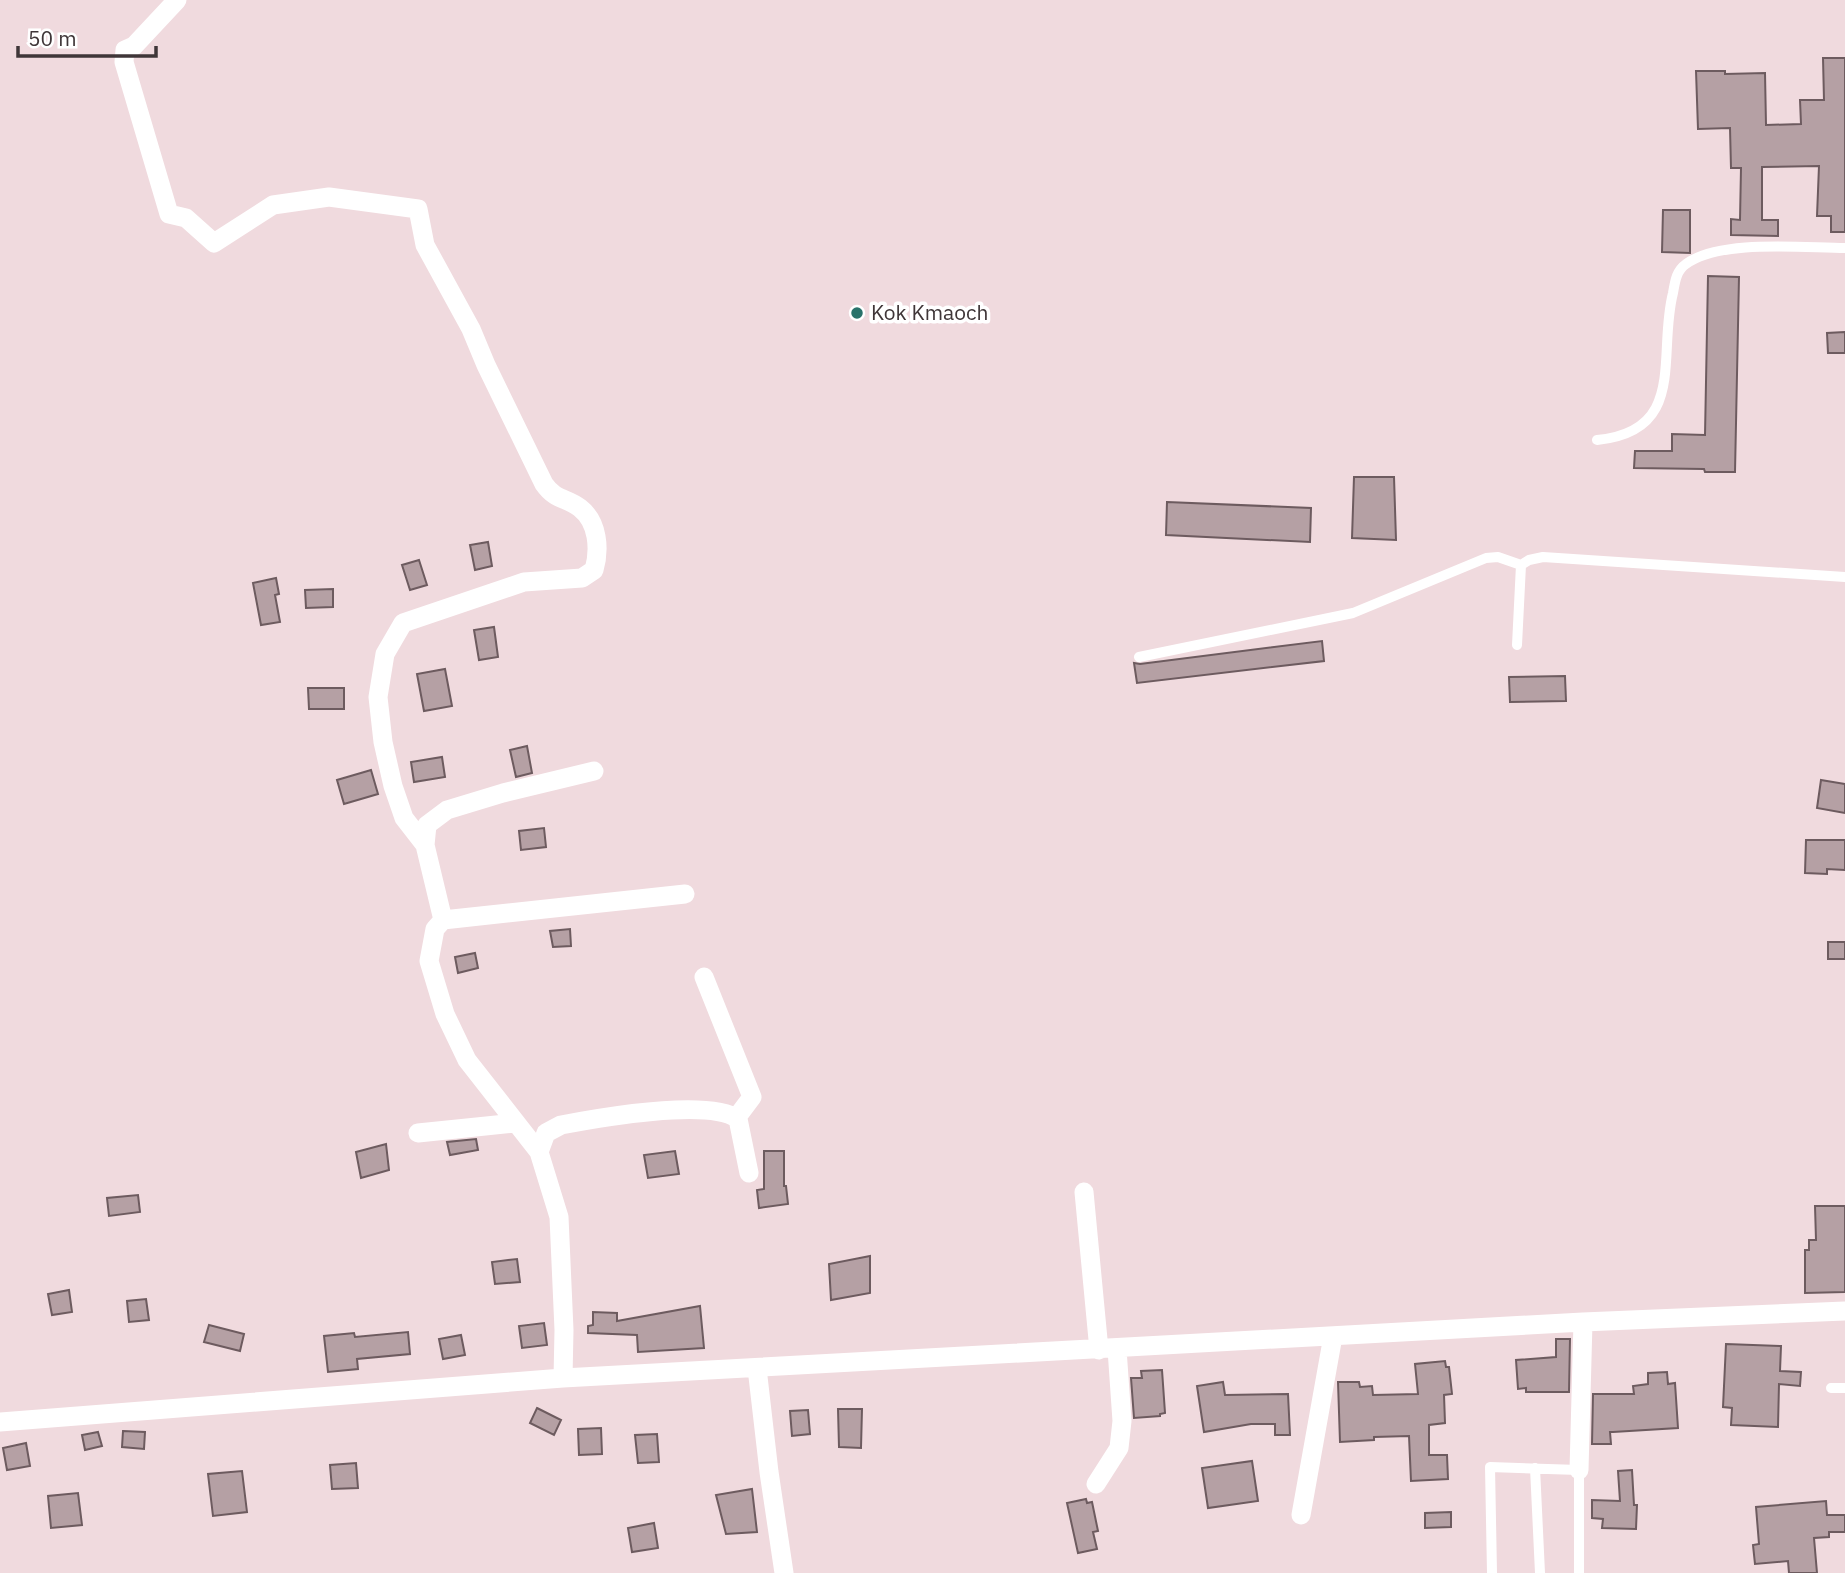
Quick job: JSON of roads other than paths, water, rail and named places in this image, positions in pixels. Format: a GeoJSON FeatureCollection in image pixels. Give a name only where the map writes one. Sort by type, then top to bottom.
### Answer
{"type":"FeatureCollection","features":[{"type":"Feature","properties":{"kind":"street"},"geometry":{"type":"LineString","coordinates":[[177,0],[134,46],[125,50],[124,62],[169,214],[186,218],[214,243],[273,205],[329,197],[418,209],[425,245],[471,329],[544,484],[552,496],[579,507],[590,519],[598,544],[594,570],[582,578],[524,582],[403,623],[393,639],[385,654],[378,697],[383,742],[404,818],[425,845]]}},
{"type":"Feature","properties":{"kind":"street"},"geometry":{"type":"LineString","coordinates":[[443,920],[425,845],[427,825],[447,810],[594,771]]}},
{"type":"Feature","properties":{"kind":"street"},"geometry":{"type":"LineString","coordinates":[[563,1378],[564,1330],[559,1217],[539,1152],[467,1060],[445,1014],[429,961],[435,929],[443,920],[685,894]]}},
{"type":"Feature","properties":{"kind":"street"},"geometry":{"type":"LineString","coordinates":[[704,977],[752,1097],[737,1117]]}},
{"type":"Feature","properties":{"kind":"street"},"geometry":{"type":"LineString","coordinates":[[539,1152],[546,1133],[561,1125],[582,1121],[707,1109],[737,1117]]}},
{"type":"Feature","properties":{"kind":"street"},"geometry":{"type":"LineString","coordinates":[[737,1117],[749,1173]]}},
{"type":"Feature","properties":{"kind":"street"},"geometry":{"type":"LineString","coordinates":[[418,1133],[515,1123]]}},
{"type":"Feature","properties":{"kind":"street"},"geometry":{"type":"LineString","coordinates":[[1084,1192],[1108,1350],[1122,1421],[1119,1448],[1096,1484]]}},
{"type":"Feature","properties":{"kind":"street"},"geometry":{"type":"LineString","coordinates":[[0,1422],[563,1378],[1583,1322],[1845,1311]]}},
{"type":"Feature","properties":{"kind":"street"},"geometry":{"type":"LineString","coordinates":[[1579,1470],[1583,1322]]}},
{"type":"Feature","properties":{"kind":"street"},"geometry":{"type":"LineString","coordinates":[[1301,1515],[1333,1336]]}},
{"type":"Feature","properties":{"kind":"street"},"geometry":{"type":"LineString","coordinates":[[757,1368],[784,1573]]}},
{"type":"Feature","properties":{"kind":"lane"},"geometry":{"type":"LineString","coordinates":[[1597,440],[1633,432],[1655,412],[1664,391],[1671,299],[1678,273],[1686,264],[1710,254],[1743,247],[1845,248]]}},
{"type":"Feature","properties":{"kind":"lane"},"geometry":{"type":"LineString","coordinates":[[1139,657],[1353,613],[1486,558],[1497,557],[1521,565]]}},
{"type":"Feature","properties":{"kind":"lane"},"geometry":{"type":"LineString","coordinates":[[1521,565],[1543,557],[1845,577]]}},
{"type":"Feature","properties":{"kind":"lane"},"geometry":{"type":"LineString","coordinates":[[1517,645],[1521,565]]}},
{"type":"Feature","properties":{"kind":"lane"},"geometry":{"type":"LineString","coordinates":[[1831,1388],[1845,1388]]}},
{"type":"Feature","properties":{"kind":"lane"},"geometry":{"type":"LineString","coordinates":[[1492,1573],[1490,1467],[1579,1470],[1579,1573]]}},
{"type":"Feature","properties":{"kind":"lane"},"geometry":{"type":"LineString","coordinates":[[1535,1468],[1540,1573]]}},
{"type":"Feature","properties":{"kind":"place","name":"Kok Kmaoch"},"geometry":{"type":"Point","coordinates":[857,313]}}]}
